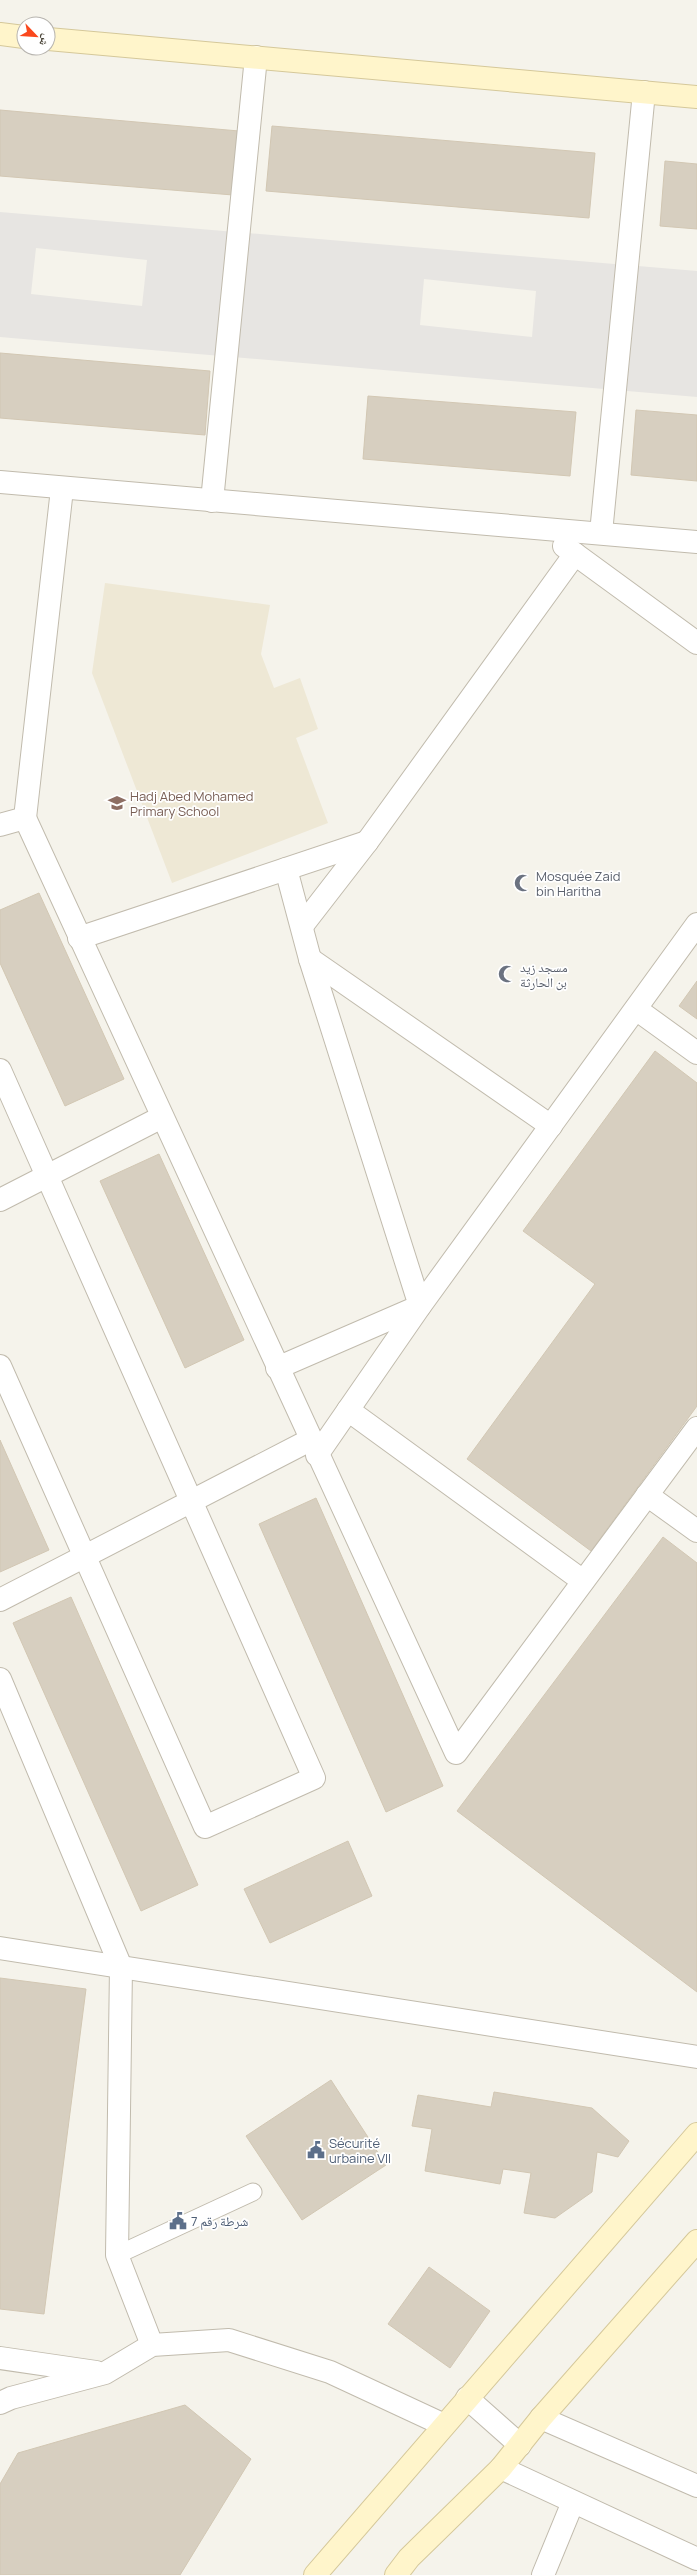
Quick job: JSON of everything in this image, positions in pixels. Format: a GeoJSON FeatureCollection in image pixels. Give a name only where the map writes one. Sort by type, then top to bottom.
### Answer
{"type":"FeatureCollection","features":[{"type":"Feature","properties":{"kind":"main road"},"geometry":{"type":"LineString","coordinates":[[0,34],[16,36]]}},
{"type":"Feature","properties":{"kind":"main road"},"geometry":{"type":"LineString","coordinates":[[56,40],[697,97]]}},
{"type":"Feature","properties":{"kind":"main road"},"geometry":{"type":"LineString","coordinates":[[316,2575],[444,2425],[697,2134]]}},
{"type":"Feature","properties":{"kind":"main road"},"geometry":{"type":"LineString","coordinates":[[396,2575],[409,2558],[501,2468],[541,2418],[697,2241]]}},
{"type":"Feature","properties":{"kind":"street"},"geometry":{"type":"LineString","coordinates":[[212,501],[256,58]]}},
{"type":"Feature","properties":{"kind":"street"},"geometry":{"type":"LineString","coordinates":[[601,533],[644,92]]}},
{"type":"Feature","properties":{"kind":"street"},"geometry":{"type":"LineString","coordinates":[[0,482],[62,489],[697,542]]}},
{"type":"Feature","properties":{"kind":"street"},"geometry":{"type":"LineString","coordinates":[[62,489],[24,818],[456,1753],[697,1428]]}},
{"type":"Feature","properties":{"kind":"street"},"geometry":{"type":"LineString","coordinates":[[539,528],[697,643]]}},
{"type":"Feature","properties":{"kind":"street"},"geometry":{"type":"LineString","coordinates":[[302,926],[367,842],[575,554]]}},
{"type":"Feature","properties":{"kind":"street"},"geometry":{"type":"LineString","coordinates":[[0,825],[24,818]]}},
{"type":"Feature","properties":{"kind":"street"},"geometry":{"type":"LineString","coordinates":[[79,938],[367,842]]}},
{"type":"Feature","properties":{"kind":"street"},"geometry":{"type":"LineString","coordinates":[[286,869],[310,958],[420,1306]]}},
{"type":"Feature","properties":{"kind":"street"},"geometry":{"type":"LineString","coordinates":[[0,1600],[191,1501],[314,1447],[348,1410],[420,1306],[697,924]]}},
{"type":"Feature","properties":{"kind":"street"},"geometry":{"type":"LineString","coordinates":[[310,958],[551,1126]]}},
{"type":"Feature","properties":{"kind":"street"},"geometry":{"type":"LineString","coordinates":[[636,1009],[697,1053]]}},
{"type":"Feature","properties":{"kind":"street"},"geometry":{"type":"LineString","coordinates":[[0,1070],[314,1778],[205,1827],[0,1366]]}},
{"type":"Feature","properties":{"kind":"street"},"geometry":{"type":"LineString","coordinates":[[0,1200],[48,1177],[162,1117]]}},
{"type":"Feature","properties":{"kind":"street"},"geometry":{"type":"LineString","coordinates":[[277,1368],[420,1306]]}},
{"type":"Feature","properties":{"kind":"street"},"geometry":{"type":"LineString","coordinates":[[348,1410],[583,1581]]}},
{"type":"Feature","properties":{"kind":"street"},"geometry":{"type":"LineString","coordinates":[[647,1495],[697,1531]]}},
{"type":"Feature","properties":{"kind":"street"},"geometry":{"type":"LineString","coordinates":[[0,1679],[121,1967],[117,2255],[152,2345]]}},
{"type":"Feature","properties":{"kind":"street"},"geometry":{"type":"LineString","coordinates":[[0,1948],[697,2057]]}},
{"type":"Feature","properties":{"kind":"street"},"geometry":{"type":"LineString","coordinates":[[4,2406],[105,2373],[152,2345],[229,2340],[330,2372],[444,2425]]}},
{"type":"Feature","properties":{"kind":"street"},"geometry":{"type":"LineString","coordinates":[[0,2358],[105,2373]]}},
{"type":"Feature","properties":{"kind":"street"},"geometry":{"type":"LineString","coordinates":[[468,2398],[520,2445]]}},
{"type":"Feature","properties":{"kind":"street"},"geometry":{"type":"LineString","coordinates":[[541,2418],[697,2486]]}},
{"type":"Feature","properties":{"kind":"street"},"geometry":{"type":"LineString","coordinates":[[501,2468],[573,2502],[694,2564]]}},
{"type":"Feature","properties":{"kind":"street"},"geometry":{"type":"LineString","coordinates":[[543,2575],[573,2502]]}},
{"type":"Feature","properties":{"kind":"lane"},"geometry":{"type":"LineString","coordinates":[[117,2255],[253,2192]]}},
{"type":"Feature","properties":{"kind":"shaded area"},"geometry":{"type":"Polygon","coordinates":[[[0,212],[697,271],[697,397],[0,337],[0,212]],[[36,248],[31,294],[142,306],[147,260],[36,248]],[[424,279],[420,325],[532,337],[536,291],[424,279]]]}},
{"type":"Feature","properties":{"kind":"shaded area"},"geometry":{"type":"Polygon","coordinates":[[[105,583],[270,605],[261,654],[274,688],[300,678],[318,729],[296,738],[328,823],[172,883],[92,673],[105,583]]]}},
{"type":"Feature","properties":{"kind":"building"},"geometry":{"type":"Polygon","coordinates":[[[0,110],[239,131],[233,195],[0,176],[0,110]]]}},
{"type":"Feature","properties":{"kind":"building"},"geometry":{"type":"Polygon","coordinates":[[[272,126],[595,153],[589,218],[266,191],[272,126]]]}},
{"type":"Feature","properties":{"kind":"building"},"geometry":{"type":"Polygon","coordinates":[[[665,161],[697,164],[697,229],[660,226],[665,161]]]}},
{"type":"Feature","properties":{"kind":"building"},"geometry":{"type":"Polygon","coordinates":[[[0,353],[210,371],[205,435],[0,418],[0,353]]]}},
{"type":"Feature","properties":{"kind":"building"},"geometry":{"type":"Polygon","coordinates":[[[368,396],[576,412],[570,476],[363,459],[368,396]]]}},
{"type":"Feature","properties":{"kind":"building"},"geometry":{"type":"Polygon","coordinates":[[[636,410],[697,415],[697,481],[631,475],[636,410]]]}},
{"type":"Feature","properties":{"kind":"building"},"geometry":{"type":"Polygon","coordinates":[[[39,893],[124,1079],[65,1106],[0,963],[0,910],[39,893]]]}},
{"type":"Feature","properties":{"kind":"building"},"geometry":{"type":"Polygon","coordinates":[[[697,981],[697,1019],[679,1006],[697,981]]]}},
{"type":"Feature","properties":{"kind":"building"},"geometry":{"type":"Polygon","coordinates":[[[655,1051],[697,1083],[697,1406],[591,1551],[467,1459],[595,1284],[523,1231],[655,1051]]]}},
{"type":"Feature","properties":{"kind":"building"},"geometry":{"type":"Polygon","coordinates":[[[159,1154],[244,1340],[185,1368],[100,1181],[159,1154]]]}},
{"type":"Feature","properties":{"kind":"building"},"geometry":{"type":"Polygon","coordinates":[[[0,1440],[49,1550],[0,1572],[0,1440]]]}},
{"type":"Feature","properties":{"kind":"building"},"geometry":{"type":"Polygon","coordinates":[[[316,1498],[443,1786],[386,1812],[259,1524],[316,1498]]]}},
{"type":"Feature","properties":{"kind":"building"},"geometry":{"type":"Polygon","coordinates":[[[663,1537],[697,1563],[697,1992],[457,1811],[663,1537]]]}},
{"type":"Feature","properties":{"kind":"building"},"geometry":{"type":"Polygon","coordinates":[[[71,1597],[198,1885],[141,1911],[13,1623],[71,1597]]]}},
{"type":"Feature","properties":{"kind":"building"},"geometry":{"type":"Polygon","coordinates":[[[348,1841],[372,1896],[270,1943],[244,1889],[348,1841]]]}},
{"type":"Feature","properties":{"kind":"building"},"geometry":{"type":"Polygon","coordinates":[[[0,1978],[86,1989],[44,2314],[0,2309],[0,1978]]]}},
{"type":"Feature","properties":{"kind":"building","name":"Sécurité urbaine VII"},"geometry":{"type":"Polygon","coordinates":[[[331,2080],[386,2165],[302,2220],[246,2136],[331,2080]]]}},
{"type":"Feature","properties":{"kind":"building"},"geometry":{"type":"Polygon","coordinates":[[[494,2092],[592,2108],[629,2141],[618,2157],[597,2152],[592,2192],[555,2218],[524,2213],[531,2173],[503,2169],[500,2184],[425,2171],[432,2129],[412,2126],[418,2095],[491,2107],[494,2092]]]}},
{"type":"Feature","properties":{"kind":"building"},"geometry":{"type":"Polygon","coordinates":[[[429,2267],[490,2311],[450,2368],[388,2324],[429,2267]]]}},
{"type":"Feature","properties":{"kind":"building"},"geometry":{"type":"Polygon","coordinates":[[[185,2405],[251,2459],[180,2575],[0,2575],[0,2484],[18,2453],[185,2405]]]}},
{"type":"Feature","properties":{"kind":"place","name":"Hadj Abed Mohamed Primary School"},"geometry":{"type":"Point","coordinates":[117,803]}},
{"type":"Feature","properties":{"kind":"place","name":"Mosquée Zaid bin Haritha"},"geometry":{"type":"Point","coordinates":[523,883]}},
{"type":"Feature","properties":{"kind":"place","name":"مسجد زيد بن الحارثة"},"geometry":{"type":"Point","coordinates":[507,974]}},
{"type":"Feature","properties":{"kind":"place","name":"Sécurité urbaine VII"},"geometry":{"type":"Point","coordinates":[316,2150]}},
{"type":"Feature","properties":{"kind":"place","name":"شرطة رقم 7"},"geometry":{"type":"Point","coordinates":[178,2221]}}]}
